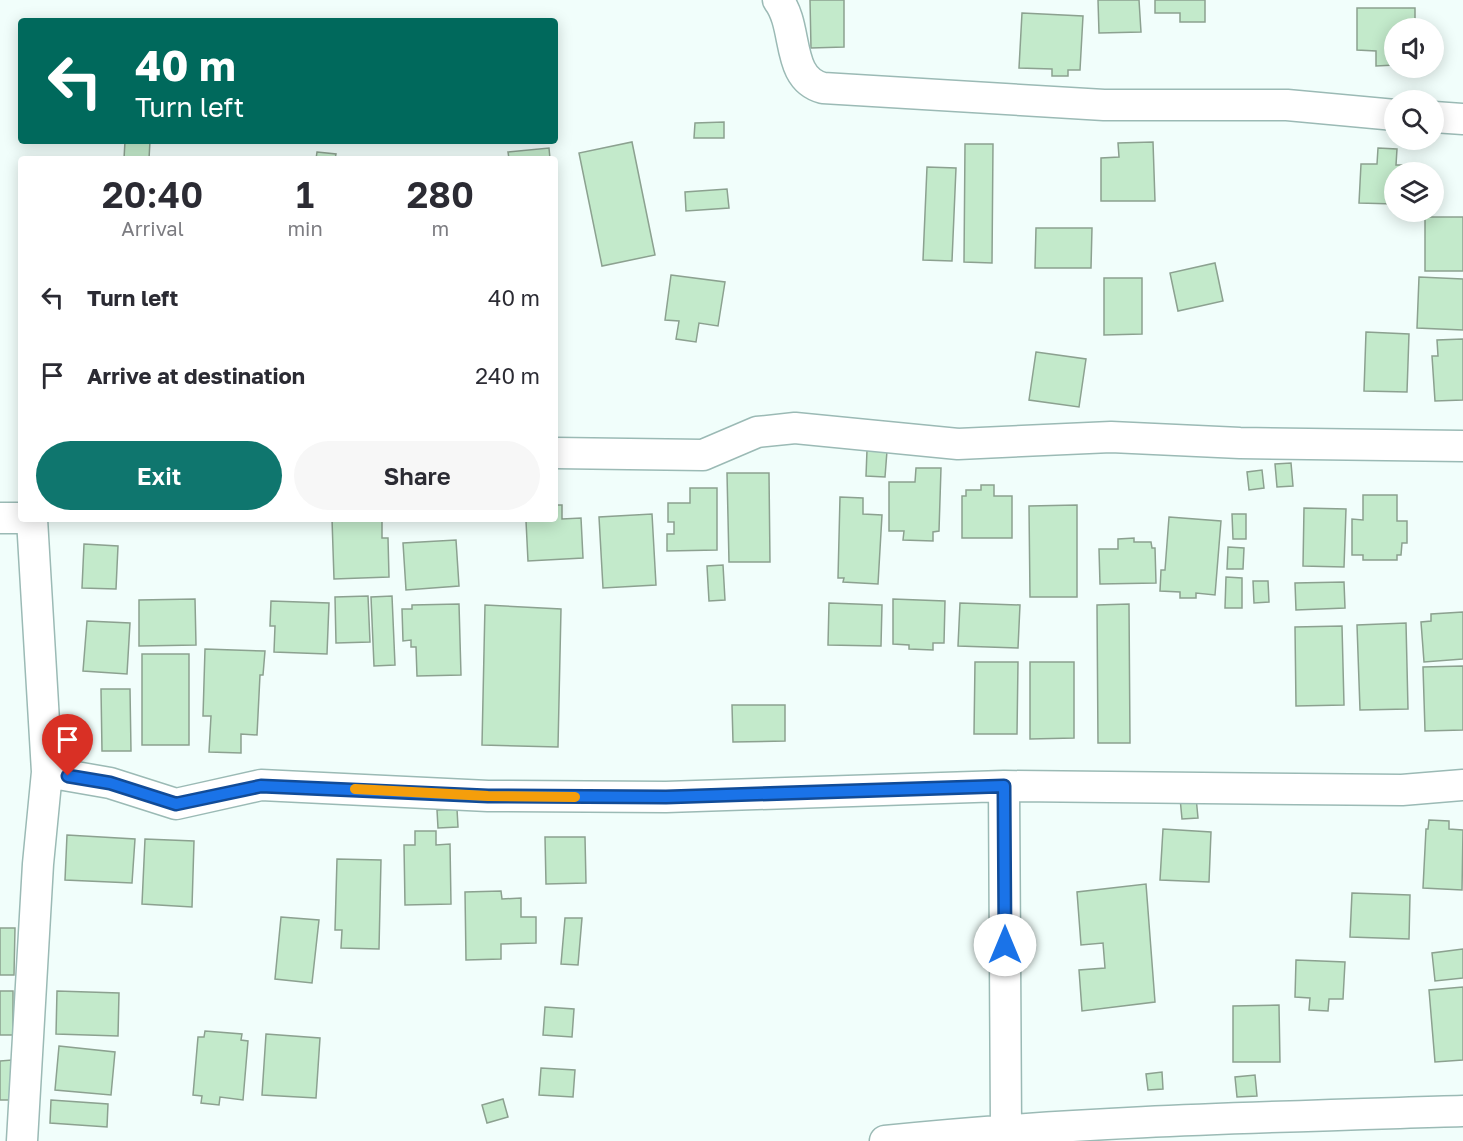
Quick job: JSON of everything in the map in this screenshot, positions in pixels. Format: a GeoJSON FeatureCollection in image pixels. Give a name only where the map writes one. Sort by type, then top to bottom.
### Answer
{"type":"FeatureCollection","features":[{"type":"Feature","properties":{"kind":"street"},"geometry":{"type":"LineString","coordinates":[[778,0],[784,7],[799,69],[811,84],[824,88],[1104,105],[1287,105],[1384,114]]}},
{"type":"Feature","properties":{"kind":"street"},"geometry":{"type":"LineString","coordinates":[[1444,118],[1463,119]]}},
{"type":"Feature","properties":{"kind":"street"},"geometry":{"type":"LineString","coordinates":[[558,453],[703,455],[757,432],[787,428],[958,444],[1111,437],[1240,443],[1463,446]]}},
{"type":"Feature","properties":{"kind":"street"},"geometry":{"type":"LineString","coordinates":[[0,518],[18,518]]}},
{"type":"Feature","properties":{"kind":"street"},"geometry":{"type":"LineString","coordinates":[[22,1141],[38,864],[47,772],[32,522]]}},
{"type":"Feature","properties":{"kind":"street"},"geometry":{"type":"LineString","coordinates":[[47,772],[110,783],[176,804],[261,786],[488,796],[666,797],[1004,786],[1402,790],[1463,785]]}},
{"type":"Feature","properties":{"kind":"street"},"geometry":{"type":"LineString","coordinates":[[1004,786],[1006,1128]]}},
{"type":"Feature","properties":{"kind":"street"},"geometry":{"type":"LineString","coordinates":[[885,1141],[1006,1128],[1132,1121],[1463,1111]]}},
{"type":"Feature","properties":{"kind":"building"},"geometry":{"type":"Polygon","coordinates":[[[810,0],[844,0],[844,47],[811,48],[810,0]]]}},
{"type":"Feature","properties":{"kind":"building"},"geometry":{"type":"Polygon","coordinates":[[[1098,0],[1139,0],[1141,32],[1099,33],[1098,0]]]}},
{"type":"Feature","properties":{"kind":"building"},"geometry":{"type":"Polygon","coordinates":[[[1155,0],[1205,0],[1205,22],[1180,22],[1180,13],[1155,13],[1155,0]]]}},
{"type":"Feature","properties":{"kind":"building"},"geometry":{"type":"Polygon","coordinates":[[[1357,8],[1415,8],[1415,18],[1384,18],[1384,66],[1376,66],[1376,51],[1357,50],[1357,8]]]}},
{"type":"Feature","properties":{"kind":"building"},"geometry":{"type":"Polygon","coordinates":[[[1022,13],[1083,16],[1080,70],[1068,70],[1068,76],[1052,76],[1052,69],[1019,68],[1022,13]]]}},
{"type":"Feature","properties":{"kind":"building"},"geometry":{"type":"Polygon","coordinates":[[[724,122],[724,138],[694,138],[695,123],[724,122]]]}},
{"type":"Feature","properties":{"kind":"building"},"geometry":{"type":"Polygon","coordinates":[[[632,142],[655,255],[602,266],[579,153],[632,142]]]}},
{"type":"Feature","properties":{"kind":"building"},"geometry":{"type":"Polygon","coordinates":[[[1153,142],[1155,201],[1101,201],[1101,158],[1119,157],[1118,143],[1153,142]]]}},
{"type":"Feature","properties":{"kind":"building"},"geometry":{"type":"Polygon","coordinates":[[[125,144],[150,144],[149,156],[124,156],[125,144]]]}},
{"type":"Feature","properties":{"kind":"building"},"geometry":{"type":"Polygon","coordinates":[[[965,144],[993,144],[992,263],[964,262],[965,144]]]}},
{"type":"Feature","properties":{"kind":"building"},"geometry":{"type":"Polygon","coordinates":[[[549,148],[550,156],[509,156],[508,152],[549,148]]]}},
{"type":"Feature","properties":{"kind":"building"},"geometry":{"type":"Polygon","coordinates":[[[1378,148],[1397,150],[1396,162],[1384,162],[1384,204],[1359,203],[1361,164],[1377,164],[1378,148]]]}},
{"type":"Feature","properties":{"kind":"building"},"geometry":{"type":"Polygon","coordinates":[[[317,152],[336,154],[336,156],[316,156],[317,152]]]}},
{"type":"Feature","properties":{"kind":"building"},"geometry":{"type":"Polygon","coordinates":[[[927,167],[956,168],[952,261],[923,260],[927,167]]]}},
{"type":"Feature","properties":{"kind":"building"},"geometry":{"type":"Polygon","coordinates":[[[727,189],[729,208],[686,211],[685,192],[727,189]]]}},
{"type":"Feature","properties":{"kind":"building"},"geometry":{"type":"Polygon","coordinates":[[[1444,217],[1463,217],[1463,271],[1425,271],[1425,222],[1444,222],[1444,217]]]}},
{"type":"Feature","properties":{"kind":"building"},"geometry":{"type":"Polygon","coordinates":[[[1036,228],[1092,228],[1091,268],[1035,268],[1036,228]]]}},
{"type":"Feature","properties":{"kind":"building"},"geometry":{"type":"Polygon","coordinates":[[[1215,263],[1223,301],[1178,311],[1170,273],[1215,263]]]}},
{"type":"Feature","properties":{"kind":"building"},"geometry":{"type":"Polygon","coordinates":[[[671,275],[725,282],[718,326],[699,323],[696,342],[676,339],[679,321],[665,320],[671,275]]]}},
{"type":"Feature","properties":{"kind":"building"},"geometry":{"type":"Polygon","coordinates":[[[1419,277],[1463,279],[1463,330],[1417,328],[1419,277]]]}},
{"type":"Feature","properties":{"kind":"building"},"geometry":{"type":"Polygon","coordinates":[[[1104,278],[1142,278],[1142,334],[1104,335],[1104,278]]]}},
{"type":"Feature","properties":{"kind":"building"},"geometry":{"type":"Polygon","coordinates":[[[1366,332],[1409,334],[1407,392],[1364,391],[1366,332]]]}},
{"type":"Feature","properties":{"kind":"building"},"geometry":{"type":"Polygon","coordinates":[[[1463,339],[1463,400],[1435,401],[1432,356],[1438,356],[1437,340],[1463,339]]]}},
{"type":"Feature","properties":{"kind":"building"},"geometry":{"type":"Polygon","coordinates":[[[1036,352],[1086,359],[1079,407],[1029,400],[1036,352]]]}},
{"type":"Feature","properties":{"kind":"building"},"geometry":{"type":"Polygon","coordinates":[[[867,450],[887,451],[885,477],[866,476],[867,450]]]}},
{"type":"Feature","properties":{"kind":"building"},"geometry":{"type":"Polygon","coordinates":[[[1291,463],[1293,486],[1277,487],[1275,464],[1291,463]]]}},
{"type":"Feature","properties":{"kind":"building"},"geometry":{"type":"Polygon","coordinates":[[[916,468],[941,468],[939,531],[933,532],[933,541],[903,540],[904,531],[889,531],[889,482],[915,482],[916,468]]]}},
{"type":"Feature","properties":{"kind":"building"},"geometry":{"type":"Polygon","coordinates":[[[1262,470],[1264,488],[1249,490],[1247,472],[1262,470]]]}},
{"type":"Feature","properties":{"kind":"building"},"geometry":{"type":"Polygon","coordinates":[[[727,473],[769,473],[770,562],[729,562],[727,473]]]}},
{"type":"Feature","properties":{"kind":"building"},"geometry":{"type":"Polygon","coordinates":[[[981,485],[994,485],[994,496],[1012,496],[1012,538],[962,538],[962,496],[966,496],[966,490],[981,490],[981,485]]]}},
{"type":"Feature","properties":{"kind":"building"},"geometry":{"type":"Polygon","coordinates":[[[690,488],[717,488],[717,550],[667,551],[667,534],[674,534],[674,522],[668,522],[668,503],[690,503],[690,488]]]}},
{"type":"Feature","properties":{"kind":"building"},"geometry":{"type":"Polygon","coordinates":[[[1363,495],[1397,495],[1397,521],[1407,521],[1407,543],[1402,543],[1401,555],[1397,555],[1397,560],[1363,560],[1363,555],[1352,555],[1352,519],[1363,520],[1363,495]]]}},
{"type":"Feature","properties":{"kind":"building"},"geometry":{"type":"Polygon","coordinates":[[[840,497],[863,498],[863,514],[882,515],[878,584],[843,582],[844,578],[838,578],[840,497]]]}},
{"type":"Feature","properties":{"kind":"building"},"geometry":{"type":"Polygon","coordinates":[[[558,505],[562,505],[562,519],[581,518],[583,558],[528,561],[526,522],[558,522],[558,505]]]}},
{"type":"Feature","properties":{"kind":"building"},"geometry":{"type":"Polygon","coordinates":[[[1077,505],[1077,597],[1030,597],[1029,506],[1077,505]]]}},
{"type":"Feature","properties":{"kind":"building"},"geometry":{"type":"Polygon","coordinates":[[[1304,508],[1346,509],[1344,567],[1303,566],[1304,508]]]}},
{"type":"Feature","properties":{"kind":"building"},"geometry":{"type":"Polygon","coordinates":[[[652,514],[656,585],[603,588],[599,517],[652,514]]]}},
{"type":"Feature","properties":{"kind":"building"},"geometry":{"type":"Polygon","coordinates":[[[1232,514],[1246,514],[1246,539],[1233,539],[1232,514]]]}},
{"type":"Feature","properties":{"kind":"building"},"geometry":{"type":"Polygon","coordinates":[[[1169,517],[1221,521],[1215,595],[1196,593],[1196,598],[1180,598],[1180,592],[1160,591],[1161,570],[1165,570],[1169,517]]]}},
{"type":"Feature","properties":{"kind":"building"},"geometry":{"type":"Polygon","coordinates":[[[332,522],[382,522],[382,538],[388,538],[389,577],[334,579],[332,522]]]}},
{"type":"Feature","properties":{"kind":"building"},"geometry":{"type":"Polygon","coordinates":[[[1134,538],[1134,542],[1151,542],[1152,548],[1155,548],[1156,583],[1100,584],[1099,549],[1118,549],[1118,539],[1134,538]]]}},
{"type":"Feature","properties":{"kind":"building"},"geometry":{"type":"Polygon","coordinates":[[[456,540],[459,586],[406,590],[403,543],[456,540]]]}},
{"type":"Feature","properties":{"kind":"building"},"geometry":{"type":"Polygon","coordinates":[[[84,544],[118,546],[116,589],[82,588],[84,544]]]}},
{"type":"Feature","properties":{"kind":"building"},"geometry":{"type":"Polygon","coordinates":[[[1228,547],[1244,548],[1243,569],[1227,569],[1228,547]]]}},
{"type":"Feature","properties":{"kind":"building"},"geometry":{"type":"Polygon","coordinates":[[[723,565],[725,600],[709,601],[707,566],[723,565]]]}},
{"type":"Feature","properties":{"kind":"building"},"geometry":{"type":"Polygon","coordinates":[[[1226,577],[1242,578],[1242,608],[1225,608],[1226,577]]]}},
{"type":"Feature","properties":{"kind":"building"},"geometry":{"type":"Polygon","coordinates":[[[1253,581],[1268,581],[1269,602],[1254,603],[1253,581]]]}},
{"type":"Feature","properties":{"kind":"building"},"geometry":{"type":"Polygon","coordinates":[[[1344,582],[1345,608],[1296,610],[1295,583],[1344,582]]]}},
{"type":"Feature","properties":{"kind":"building"},"geometry":{"type":"Polygon","coordinates":[[[368,596],[370,642],[336,643],[335,597],[368,596]]]}},
{"type":"Feature","properties":{"kind":"building"},"geometry":{"type":"Polygon","coordinates":[[[392,596],[395,665],[374,666],[371,597],[392,596]]]}},
{"type":"Feature","properties":{"kind":"building"},"geometry":{"type":"Polygon","coordinates":[[[195,599],[196,645],[139,646],[139,600],[195,599]]]}},
{"type":"Feature","properties":{"kind":"building"},"geometry":{"type":"Polygon","coordinates":[[[893,599],[945,601],[944,643],[933,643],[933,650],[909,649],[909,645],[893,644],[893,599]]]}},
{"type":"Feature","properties":{"kind":"building"},"geometry":{"type":"Polygon","coordinates":[[[271,601],[329,603],[327,654],[274,652],[275,626],[270,626],[271,601]]]}},
{"type":"Feature","properties":{"kind":"building"},"geometry":{"type":"Polygon","coordinates":[[[829,603],[882,605],[881,646],[828,645],[829,603]]]}},
{"type":"Feature","properties":{"kind":"building"},"geometry":{"type":"Polygon","coordinates":[[[960,603],[1020,605],[1018,648],[958,646],[960,603]]]}},
{"type":"Feature","properties":{"kind":"building"},"geometry":{"type":"Polygon","coordinates":[[[459,604],[461,675],[417,676],[416,647],[411,647],[411,640],[403,641],[402,609],[412,609],[412,605],[459,604]]]}},
{"type":"Feature","properties":{"kind":"building"},"geometry":{"type":"Polygon","coordinates":[[[1129,604],[1130,743],[1098,743],[1097,605],[1129,604]]]}},
{"type":"Feature","properties":{"kind":"building"},"geometry":{"type":"Polygon","coordinates":[[[485,605],[561,609],[558,747],[482,745],[485,605]]]}},
{"type":"Feature","properties":{"kind":"building"},"geometry":{"type":"Polygon","coordinates":[[[1463,612],[1463,659],[1424,662],[1421,622],[1431,621],[1431,614],[1463,612]]]}},
{"type":"Feature","properties":{"kind":"building"},"geometry":{"type":"Polygon","coordinates":[[[87,621],[130,623],[127,674],[83,671],[87,621]]]}},
{"type":"Feature","properties":{"kind":"building"},"geometry":{"type":"Polygon","coordinates":[[[1406,623],[1408,709],[1360,710],[1357,625],[1406,623]]]}},
{"type":"Feature","properties":{"kind":"building"},"geometry":{"type":"Polygon","coordinates":[[[1342,626],[1344,705],[1296,706],[1295,627],[1342,626]]]}},
{"type":"Feature","properties":{"kind":"building"},"geometry":{"type":"Polygon","coordinates":[[[205,649],[265,651],[263,675],[260,675],[257,735],[241,734],[241,753],[209,752],[211,716],[203,716],[205,649]]]}},
{"type":"Feature","properties":{"kind":"building"},"geometry":{"type":"Polygon","coordinates":[[[142,654],[189,654],[189,745],[142,745],[142,654]]]}},
{"type":"Feature","properties":{"kind":"building"},"geometry":{"type":"Polygon","coordinates":[[[975,662],[1018,662],[1017,734],[974,734],[975,662]]]}},
{"type":"Feature","properties":{"kind":"building"},"geometry":{"type":"Polygon","coordinates":[[[1030,662],[1074,662],[1074,738],[1030,739],[1030,662]]]}},
{"type":"Feature","properties":{"kind":"building"},"geometry":{"type":"Polygon","coordinates":[[[1463,666],[1463,730],[1425,731],[1423,667],[1463,666]]]}},
{"type":"Feature","properties":{"kind":"building"},"geometry":{"type":"Polygon","coordinates":[[[101,689],[130,689],[131,751],[102,751],[101,689]]]}},
{"type":"Feature","properties":{"kind":"building"},"geometry":{"type":"Polygon","coordinates":[[[732,705],[785,705],[785,741],[733,742],[732,705]]]}},
{"type":"Feature","properties":{"kind":"building"},"geometry":{"type":"Polygon","coordinates":[[[1196,797],[1198,818],[1182,819],[1180,798],[1196,797]]]}},
{"type":"Feature","properties":{"kind":"building"},"geometry":{"type":"Polygon","coordinates":[[[457,809],[458,827],[438,828],[437,810],[457,809]]]}},
{"type":"Feature","properties":{"kind":"building"},"geometry":{"type":"Polygon","coordinates":[[[1429,820],[1449,821],[1449,829],[1463,830],[1462,890],[1423,888],[1426,829],[1428,829],[1429,820]]]}},
{"type":"Feature","properties":{"kind":"building"},"geometry":{"type":"Polygon","coordinates":[[[1163,829],[1211,832],[1209,882],[1160,880],[1163,829]]]}},
{"type":"Feature","properties":{"kind":"building"},"geometry":{"type":"Polygon","coordinates":[[[415,831],[436,831],[436,845],[450,844],[451,904],[405,905],[404,845],[415,845],[415,831]]]}},
{"type":"Feature","properties":{"kind":"building"},"geometry":{"type":"Polygon","coordinates":[[[67,835],[135,839],[132,883],[65,880],[67,835]]]}},
{"type":"Feature","properties":{"kind":"building"},"geometry":{"type":"Polygon","coordinates":[[[545,837],[585,837],[586,883],[546,884],[545,837]]]}},
{"type":"Feature","properties":{"kind":"building"},"geometry":{"type":"Polygon","coordinates":[[[145,839],[194,841],[192,907],[142,904],[145,839]]]}},
{"type":"Feature","properties":{"kind":"building"},"geometry":{"type":"Polygon","coordinates":[[[337,859],[381,860],[379,949],[341,948],[342,930],[335,930],[337,859]]]}},
{"type":"Feature","properties":{"kind":"building"},"geometry":{"type":"Polygon","coordinates":[[[1146,884],[1155,1002],[1082,1011],[1079,970],[1105,968],[1103,943],[1081,945],[1077,892],[1146,884]]]}},
{"type":"Feature","properties":{"kind":"building"},"geometry":{"type":"Polygon","coordinates":[[[501,891],[502,899],[521,898],[521,917],[536,917],[536,943],[501,944],[501,959],[466,960],[465,892],[501,891]]]}},
{"type":"Feature","properties":{"kind":"building"},"geometry":{"type":"Polygon","coordinates":[[[1352,893],[1410,895],[1409,939],[1350,937],[1352,893]]]}},
{"type":"Feature","properties":{"kind":"building"},"geometry":{"type":"Polygon","coordinates":[[[281,917],[319,920],[312,983],[275,979],[281,917]]]}},
{"type":"Feature","properties":{"kind":"building"},"geometry":{"type":"Polygon","coordinates":[[[565,918],[582,918],[578,965],[561,964],[565,918]]]}},
{"type":"Feature","properties":{"kind":"building"},"geometry":{"type":"Polygon","coordinates":[[[0,928],[15,928],[14,975],[0,975],[0,928]]]}},
{"type":"Feature","properties":{"kind":"building"},"geometry":{"type":"Polygon","coordinates":[[[1463,949],[1463,978],[1435,981],[1432,953],[1463,949]]]}},
{"type":"Feature","properties":{"kind":"building"},"geometry":{"type":"Polygon","coordinates":[[[1296,960],[1345,962],[1343,999],[1329,999],[1328,1011],[1309,1010],[1310,998],[1295,997],[1296,960]]]}},
{"type":"Feature","properties":{"kind":"building"},"geometry":{"type":"Polygon","coordinates":[[[1463,987],[1463,1060],[1435,1062],[1429,990],[1463,987]]]}},
{"type":"Feature","properties":{"kind":"building"},"geometry":{"type":"Polygon","coordinates":[[[0,991],[13,991],[13,1035],[0,1035],[0,991]]]}},
{"type":"Feature","properties":{"kind":"building"},"geometry":{"type":"Polygon","coordinates":[[[57,991],[119,993],[118,1036],[56,1034],[57,991]]]}},
{"type":"Feature","properties":{"kind":"building"},"geometry":{"type":"Polygon","coordinates":[[[1279,1005],[1280,1062],[1233,1062],[1233,1006],[1279,1005]]]}},
{"type":"Feature","properties":{"kind":"building"},"geometry":{"type":"Polygon","coordinates":[[[545,1007],[574,1009],[572,1037],[543,1035],[545,1007]]]}},
{"type":"Feature","properties":{"kind":"building"},"geometry":{"type":"Polygon","coordinates":[[[205,1031],[242,1034],[241,1040],[248,1041],[243,1100],[220,1097],[219,1105],[201,1103],[202,1096],[193,1095],[198,1037],[204,1037],[205,1031]]]}},
{"type":"Feature","properties":{"kind":"building"},"geometry":{"type":"Polygon","coordinates":[[[266,1034],[320,1038],[316,1098],[262,1095],[266,1034]]]}},
{"type":"Feature","properties":{"kind":"building"},"geometry":{"type":"Polygon","coordinates":[[[59,1046],[115,1052],[111,1095],[55,1090],[59,1046]]]}},
{"type":"Feature","properties":{"kind":"building"},"geometry":{"type":"Polygon","coordinates":[[[12,1060],[12,1100],[0,1100],[0,1061],[12,1060]]]}},
{"type":"Feature","properties":{"kind":"building"},"geometry":{"type":"Polygon","coordinates":[[[541,1068],[575,1070],[573,1097],[539,1095],[541,1068]]]}},
{"type":"Feature","properties":{"kind":"building"},"geometry":{"type":"Polygon","coordinates":[[[1162,1072],[1163,1089],[1148,1090],[1146,1074],[1162,1072]]]}},
{"type":"Feature","properties":{"kind":"building"},"geometry":{"type":"Polygon","coordinates":[[[1255,1075],[1257,1096],[1237,1097],[1235,1077],[1255,1075]]]}},
{"type":"Feature","properties":{"kind":"building"},"geometry":{"type":"Polygon","coordinates":[[[503,1099],[508,1117],[487,1123],[482,1105],[503,1099]]]}},
{"type":"Feature","properties":{"kind":"building"},"geometry":{"type":"Polygon","coordinates":[[[51,1100],[108,1104],[107,1127],[50,1123],[51,1100]]]}},
{"type":"Feature","properties":{"kind":"slow traffic"},"geometry":{"type":"LineString","coordinates":[[355,789],[488,796],[575,797]]}},
{"type":"Feature","properties":{"kind":"route"},"geometry":{"type":"LineString","coordinates":[[68,776],[110,783],[176,804],[261,786],[488,796],[666,797],[815,790],[1004,786],[1005,945]]}}]}
